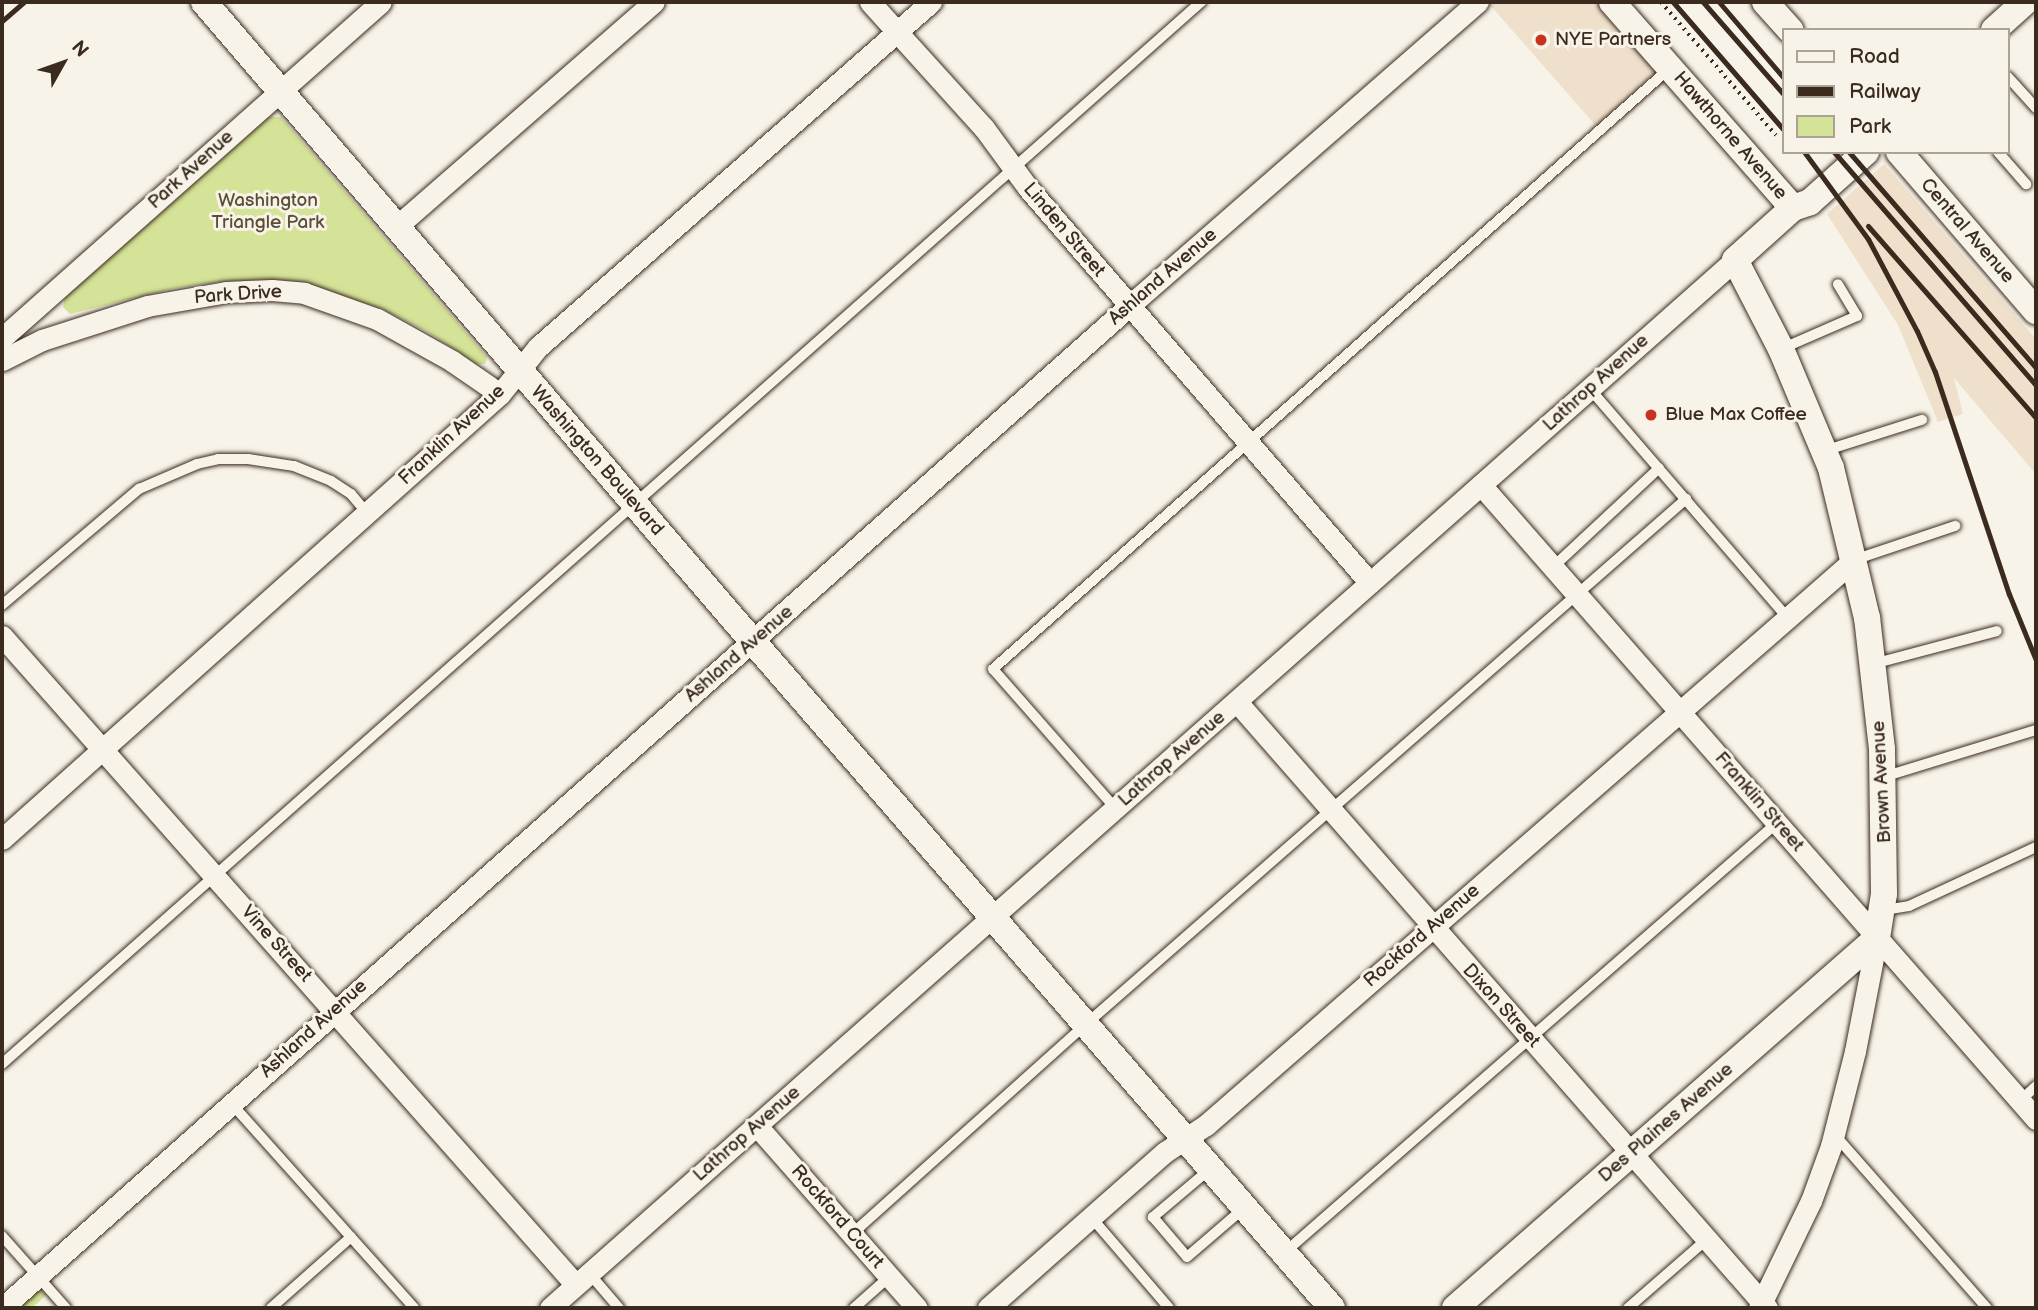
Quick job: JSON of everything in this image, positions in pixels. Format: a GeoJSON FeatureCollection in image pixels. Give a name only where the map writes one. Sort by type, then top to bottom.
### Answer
{"type":"FeatureCollection","features":[{"type":"Feature","properties":{"kind":"street","name":"Washington Boulevard"},"geometry":{"type":"LineString","coordinates":[[204,2],[753,642],[1332,1308]]}},
{"type":"Feature","properties":{"kind":"street","name":"Park Avenue"},"geometry":{"type":"LineString","coordinates":[[2,338],[381,2]]}},
{"type":"Feature","properties":{"kind":"street"},"geometry":{"type":"LineString","coordinates":[[397,227],[654,2]]}},
{"type":"Feature","properties":{"kind":"street","name":"Linden Street"},"geometry":{"type":"LineString","coordinates":[[870,2],[984,128],[1013,169],[1129,306],[1370,583]]}},
{"type":"Feature","properties":{"kind":"street","name":"Franklin Avenue"},"geometry":{"type":"LineString","coordinates":[[2,839],[500,394],[538,347],[931,2]]}},
{"type":"Feature","properties":{"kind":"street","name":"Ashland Avenue"},"geometry":{"type":"LineString","coordinates":[[2,1308],[1129,306],[1478,2]]}},
{"type":"Feature","properties":{"kind":"street","name":"Hawthorne Avenue"},"geometry":{"type":"LineString","coordinates":[[1612,2],[1793,208]]}},
{"type":"Feature","properties":{"kind":"street"},"geometry":{"type":"LineString","coordinates":[[1770,3],[1789,28]]}},
{"type":"Feature","properties":{"kind":"street","name":"Lathrop Avenue"},"geometry":{"type":"LineString","coordinates":[[1793,208],[1800,190],[1841,154]]}},
{"type":"Feature","properties":{"kind":"street","name":"Lathrop Avenue"},"geometry":{"type":"LineString","coordinates":[[554,1307],[1793,208],[1810,202],[1864,154]]}},
{"type":"Feature","properties":{"kind":"street","name":"Central Avenue"},"geometry":{"type":"LineString","coordinates":[[1901,154],[2035,305]]}},
{"type":"Feature","properties":{"kind":"street","name":"Brown Avenue"},"geometry":{"type":"LineString","coordinates":[[1735,260],[1782,349],[1825,451],[1854,560],[1873,664],[1883,776],[1885,894],[1834,1134],[1811,1202],[1763,1306]]}},
{"type":"Feature","properties":{"kind":"street","name":"Park Drive"},"geometry":{"type":"LineString","coordinates":[[2,360],[42,341],[147,306],[226,292],[283,291],[304,293],[342,304],[377,319],[453,361],[500,394]]}},
{"type":"Feature","properties":{"kind":"street","name":"Franklin Street"},"geometry":{"type":"LineString","coordinates":[[1481,485],[2036,1119]]}},
{"type":"Feature","properties":{"kind":"street","name":"Rockford Avenue"},"geometry":{"type":"LineString","coordinates":[[988,1308],[1091,1217],[1184,1139],[1206,1125],[1854,560]]}},
{"type":"Feature","properties":{"kind":"street","name":"Vine Street"},"geometry":{"type":"LineString","coordinates":[[2,636],[335,1010],[583,1279]]}},
{"type":"Feature","properties":{"kind":"street","name":"Dixon Street"},"geometry":{"type":"LineString","coordinates":[[1237,702],[1763,1306]]}},
{"type":"Feature","properties":{"kind":"street","name":"Des Plaines Avenue"},"geometry":{"type":"LineString","coordinates":[[1455,1308],[1877,938]]}},
{"type":"Feature","properties":{"kind":"street","name":"Rockford Court"},"geometry":{"type":"LineString","coordinates":[[757,1126],[917,1308]]}},
{"type":"Feature","properties":{"kind":"lane"},"geometry":{"type":"LineString","coordinates":[[2,1064],[213,874],[1202,2]]}},
{"type":"Feature","properties":{"kind":"lane"},"geometry":{"type":"LineString","coordinates":[[1116,809],[993,669],[1670,68]]}},
{"type":"Feature","properties":{"kind":"lane"},"geometry":{"type":"LineString","coordinates":[[2010,79],[2036,108]]}},
{"type":"Feature","properties":{"kind":"lane"},"geometry":{"type":"LineString","coordinates":[[2000,154],[2026,184]]}},
{"type":"Feature","properties":{"kind":"lane"},"geometry":{"type":"LineString","coordinates":[[1782,349],[1857,316],[1838,284]]}},
{"type":"Feature","properties":{"kind":"lane"},"geometry":{"type":"LineString","coordinates":[[1590,389],[1787,617]]}},
{"type":"Feature","properties":{"kind":"lane"},"geometry":{"type":"LineString","coordinates":[[1825,451],[1922,420]]}},
{"type":"Feature","properties":{"kind":"lane"},"geometry":{"type":"LineString","coordinates":[[2,605],[139,489],[197,464],[218,459],[248,459],[294,466],[331,481],[351,494],[367,513]]}},
{"type":"Feature","properties":{"kind":"lane"},"geometry":{"type":"LineString","coordinates":[[1553,567],[1659,468]]}},
{"type":"Feature","properties":{"kind":"lane"},"geometry":{"type":"LineString","coordinates":[[852,1234],[1686,499]]}},
{"type":"Feature","properties":{"kind":"lane"},"geometry":{"type":"LineString","coordinates":[[1854,560],[1955,526]]}},
{"type":"Feature","properties":{"kind":"lane"},"geometry":{"type":"LineString","coordinates":[[1873,664],[1997,631]]}},
{"type":"Feature","properties":{"kind":"lane"},"geometry":{"type":"LineString","coordinates":[[1883,776],[2036,730]]}},
{"type":"Feature","properties":{"kind":"lane"},"geometry":{"type":"LineString","coordinates":[[1284,1253],[1777,823]]}},
{"type":"Feature","properties":{"kind":"lane"},"geometry":{"type":"LineString","coordinates":[[1881,910],[1909,906],[2036,847]]}},
{"type":"Feature","properties":{"kind":"lane"},"geometry":{"type":"LineString","coordinates":[[2020,1101],[2036,1086]]}},
{"type":"Feature","properties":{"kind":"lane"},"geometry":{"type":"LineString","coordinates":[[231,1103],[414,1308]]}},
{"type":"Feature","properties":{"kind":"lane"},"geometry":{"type":"LineString","coordinates":[[1834,1134],[1987,1308]]}},
{"type":"Feature","properties":{"kind":"lane"},"geometry":{"type":"LineString","coordinates":[[1210,1169],[1153,1217],[1187,1257],[1244,1208]]}},
{"type":"Feature","properties":{"kind":"lane"},"geometry":{"type":"LineString","coordinates":[[1091,1217],[1169,1308]]}},
{"type":"Feature","properties":{"kind":"lane"},"geometry":{"type":"LineString","coordinates":[[2,1236],[66,1308]]}},
{"type":"Feature","properties":{"kind":"lane"},"geometry":{"type":"LineString","coordinates":[[271,1308],[351,1237]]}},
{"type":"Feature","properties":{"kind":"lane"},"geometry":{"type":"LineString","coordinates":[[1628,1308],[1707,1239]]}},
{"type":"Feature","properties":{"kind":"lane"},"geometry":{"type":"LineString","coordinates":[[854,1308],[889,1277]]}},
{"type":"Feature","properties":{"kind":"lane"},"geometry":{"type":"LineString","coordinates":[[583,1279],[619,1308]]}},
{"type":"Feature","properties":{"kind":"path"},"geometry":{"type":"LineString","coordinates":[[1661,2],[1776,135]]}},
{"type":"Feature","properties":{"kind":"shaded area"},"geometry":{"type":"Polygon","coordinates":[[[1494,2],[1599,2],[1669,79],[1603,134],[1490,5],[1494,2]]]}},
{"type":"Feature","properties":{"kind":"shaded area"},"geometry":{"type":"Polygon","coordinates":[[[1884,164],[2036,339],[2036,474],[1954,378],[1963,414],[1938,422],[1898,325],[1827,214],[1884,164]]]}},
{"type":"Feature","properties":{"kind":"green space","name":"Washington Triangle Park"},"geometry":{"type":"Polygon","coordinates":[[[268,117],[281,117],[487,357],[485,364],[476,364],[426,331],[382,309],[344,297],[264,282],[218,282],[176,288],[70,314],[63,307],[65,296],[268,117]]]}},
{"type":"Feature","properties":{"kind":"green space"},"geometry":{"type":"Polygon","coordinates":[[[36,1290],[47,1294],[32,1308],[16,1308],[36,1290]]]}},
{"type":"Feature","properties":{"kind":"railway"},"geometry":{"type":"LineString","coordinates":[[2,21],[24,2]]}},
{"type":"Feature","properties":{"kind":"railway"},"geometry":{"type":"LineString","coordinates":[[1673,2],[1783,129]]}},
{"type":"Feature","properties":{"kind":"railway"},"geometry":{"type":"LineString","coordinates":[[1703,2],[1783,94]]}},
{"type":"Feature","properties":{"kind":"railway"},"geometry":{"type":"LineString","coordinates":[[1719,2],[1783,77]]}},
{"type":"Feature","properties":{"kind":"railway"},"geometry":{"type":"LineString","coordinates":[[1806,154],[1868,239],[1917,331],[1935,372],[2009,594],[2036,660]]}},
{"type":"Feature","properties":{"kind":"railway"},"geometry":{"type":"LineString","coordinates":[[1836,154],[2036,385]]}},
{"type":"Feature","properties":{"kind":"railway"},"geometry":{"type":"LineString","coordinates":[[1851,154],[2036,368]]}},
{"type":"Feature","properties":{"kind":"railway"},"geometry":{"type":"LineString","coordinates":[[1868,226],[2036,418]]}},
{"type":"Feature","properties":{"kind":"place","name":"NYE Partners"},"geometry":{"type":"Point","coordinates":[1541,40]}},
{"type":"Feature","properties":{"kind":"place","name":"Blue Max Coffee"},"geometry":{"type":"Point","coordinates":[1651,415]}}]}
